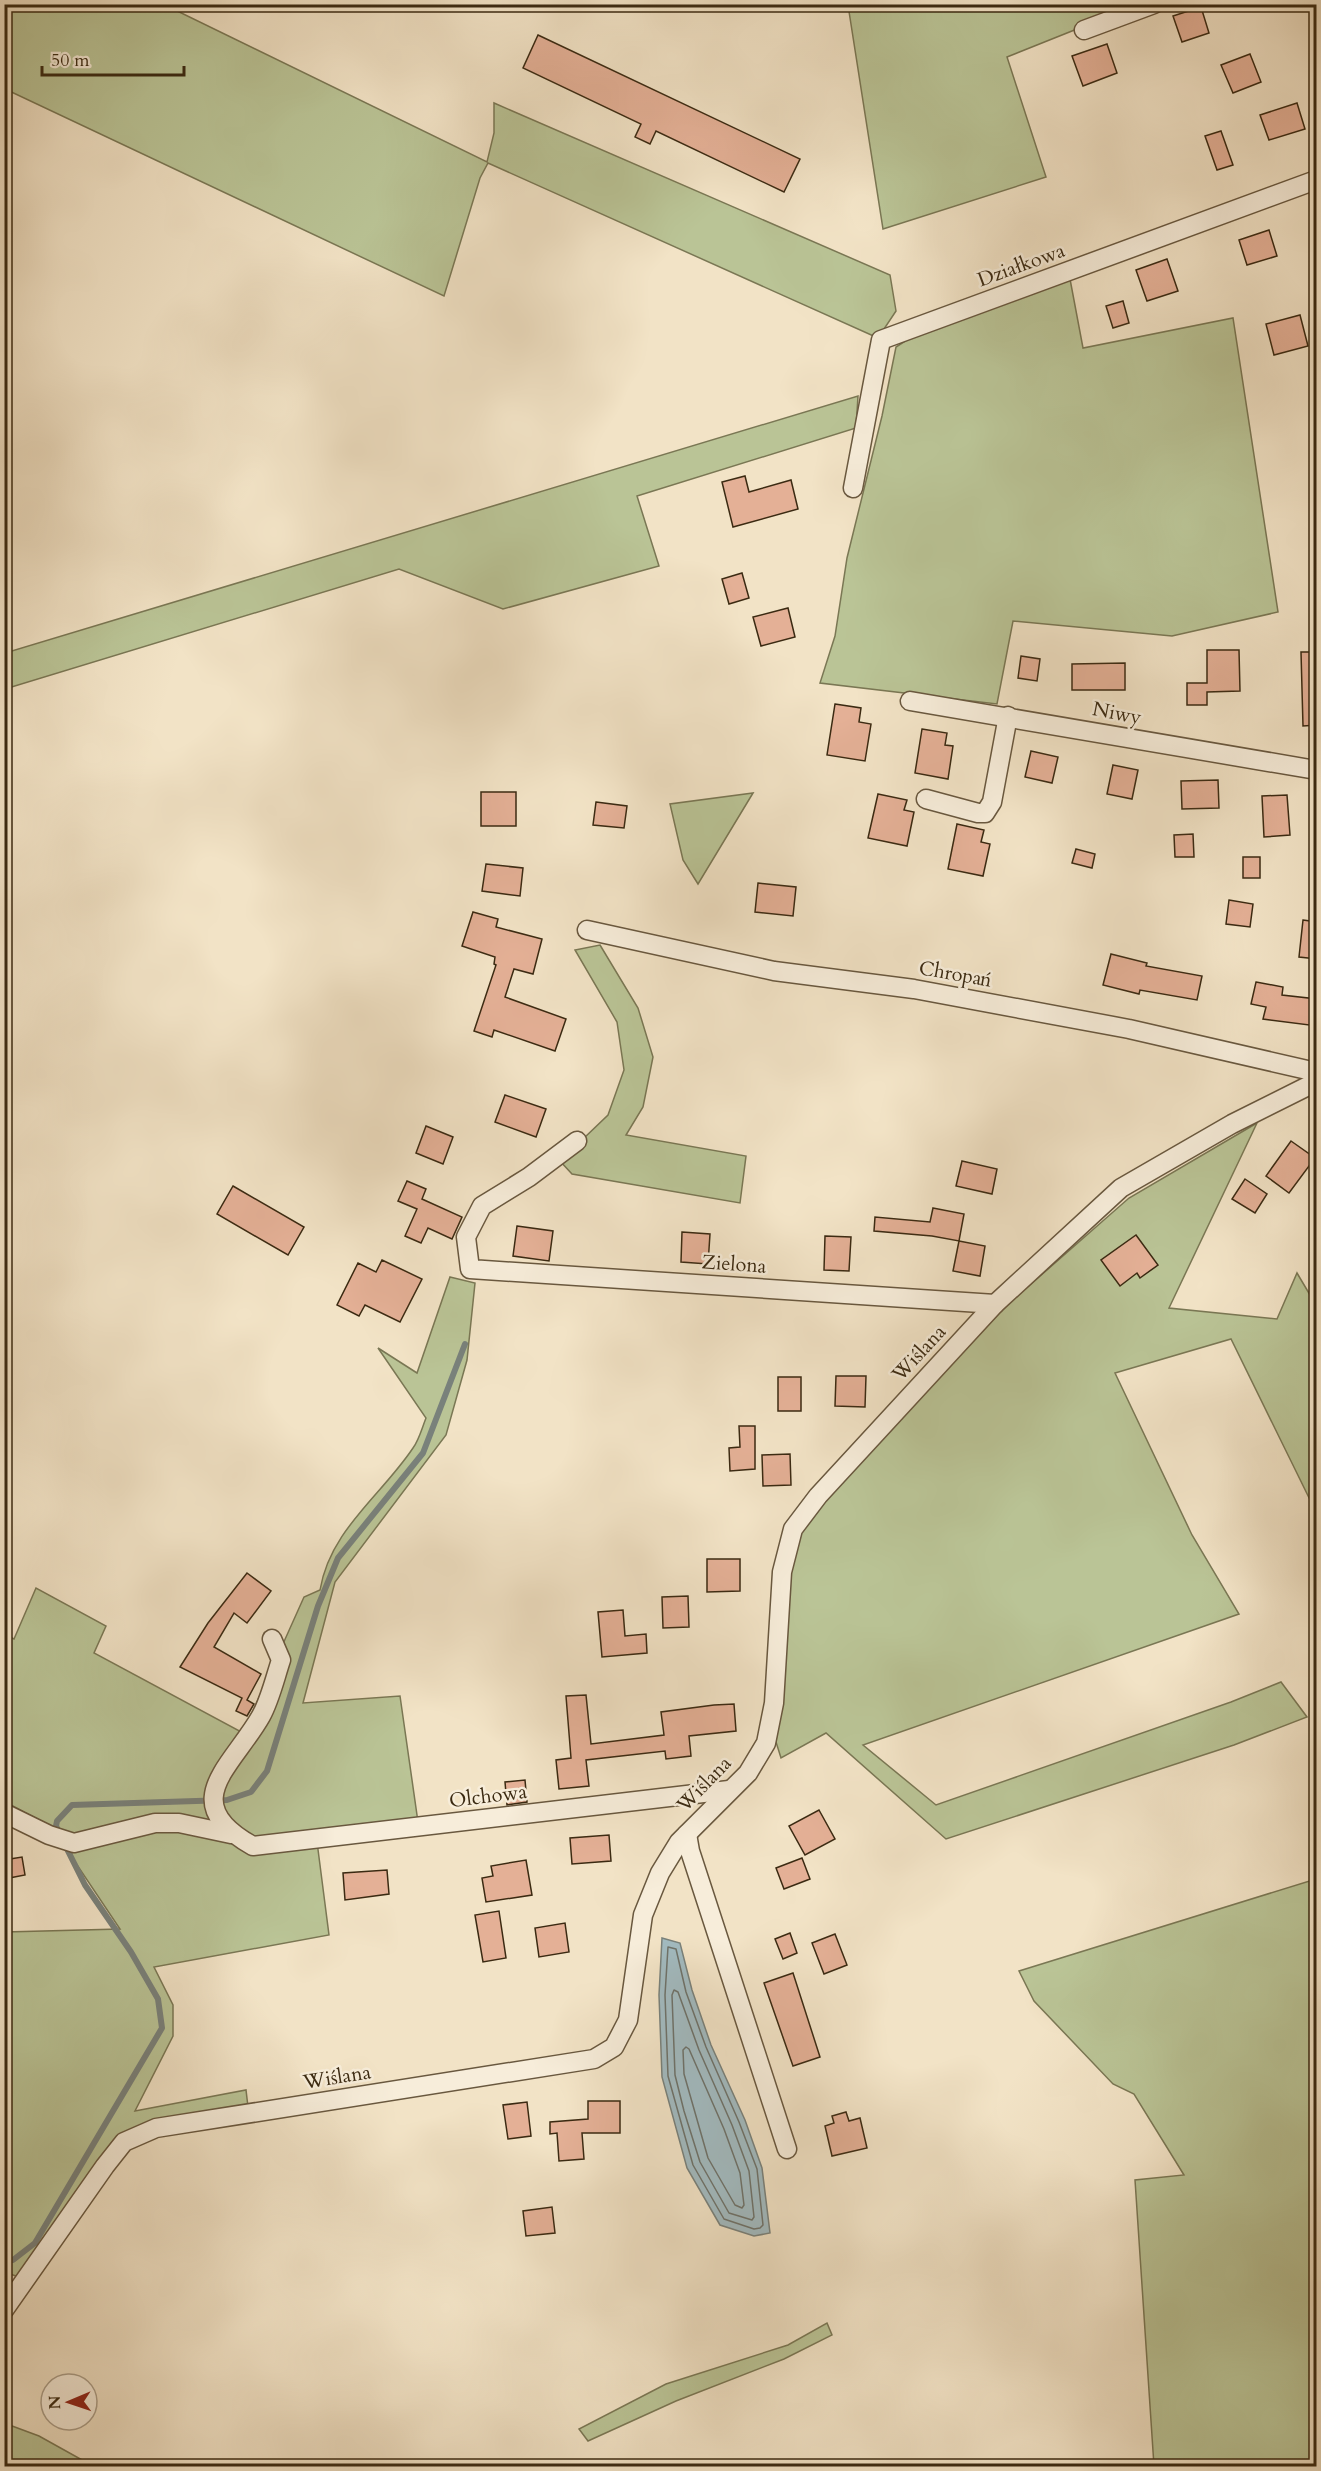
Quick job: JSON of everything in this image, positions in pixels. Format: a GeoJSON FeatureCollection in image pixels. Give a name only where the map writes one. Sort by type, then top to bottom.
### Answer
{"type":"FeatureCollection","features":[{"type":"Feature","properties":{"kind":"street"},"geometry":{"type":"LineString","coordinates":[[1084,30],[1154,4]]}},
{"type":"Feature","properties":{"kind":"street","name":"Działkowa"},"geometry":{"type":"LineString","coordinates":[[853,488],[881,340],[1317,180]]}},
{"type":"Feature","properties":{"kind":"street","name":"Niwy"},"geometry":{"type":"LineString","coordinates":[[910,701],[1317,770]]}},
{"type":"Feature","properties":{"kind":"street"},"geometry":{"type":"LineString","coordinates":[[926,799],[985,813],[992,802],[1008,716]]}},
{"type":"Feature","properties":{"kind":"street","name":"Chropań"},"geometry":{"type":"LineString","coordinates":[[586,930],[774,971],[914,989],[1129,1029],[1317,1072]]}},
{"type":"Feature","properties":{"kind":"street","name":"Wiślana"},"geometry":{"type":"LineString","coordinates":[[4,2310],[117,2150],[124,2142],[156,2128],[594,2060],[614,2048],[628,2020],[643,1915],[660,1873],[679,1842],[748,1773],[766,1743],[774,1703],[782,1572],[793,1529],[818,1496],[995,1304],[1121,1188],[1232,1124],[1317,1082]]}},
{"type":"Feature","properties":{"kind":"street","name":"Zielona"},"geometry":{"type":"LineString","coordinates":[[577,1141],[529,1177],[482,1206],[466,1237],[470,1269],[995,1304]]}},
{"type":"Feature","properties":{"kind":"street"},"geometry":{"type":"LineString","coordinates":[[231,1834],[218,1818],[213,1802],[216,1784],[262,1715],[281,1660],[272,1639]]}},
{"type":"Feature","properties":{"kind":"street","name":"Olchowa"},"geometry":{"type":"LineString","coordinates":[[231,1834],[253,1846],[729,1790]]}},
{"type":"Feature","properties":{"kind":"street"},"geometry":{"type":"LineString","coordinates":[[4,1813],[49,1835],[74,1843],[155,1823],[179,1822],[231,1834]]}},
{"type":"Feature","properties":{"kind":"street"},"geometry":{"type":"LineString","coordinates":[[687,1834],[690,1851],[787,2149]]}},
{"type":"Feature","properties":{"kind":"green space"},"geometry":{"type":"Polygon","coordinates":[[[5,5],[165,5],[487,162],[494,133],[494,103],[890,275],[896,311],[878,338],[488,163],[480,178],[444,296],[5,89],[5,5]]]}},
{"type":"Feature","properties":{"kind":"green space"},"geometry":{"type":"Polygon","coordinates":[[[848,5],[1137,5],[1007,57],[1046,177],[883,229],[848,5]]]}},
{"type":"Feature","properties":{"kind":"green space"},"geometry":{"type":"Polygon","coordinates":[[[1070,279],[1083,348],[1233,318],[1278,612],[1172,636],[1013,621],[997,704],[820,683],[835,636],[847,558],[882,416],[896,347],[913,336],[1070,279]]]}},
{"type":"Feature","properties":{"kind":"green space"},"geometry":{"type":"Polygon","coordinates":[[[858,396],[856,428],[637,496],[659,566],[503,609],[399,569],[5,689],[5,653],[858,396]]]}},
{"type":"Feature","properties":{"kind":"green space"},"geometry":{"type":"Polygon","coordinates":[[[753,793],[698,884],[683,860],[670,804],[753,793]]]}},
{"type":"Feature","properties":{"kind":"green space"},"geometry":{"type":"Polygon","coordinates":[[[600,945],[638,1008],[653,1057],[643,1107],[626,1135],[746,1156],[740,1203],[572,1174],[560,1161],[608,1115],[624,1070],[617,1022],[575,950],[600,945]]]}},
{"type":"Feature","properties":{"kind":"green space"},"geometry":{"type":"Polygon","coordinates":[[[1257,1123],[1169,1308],[1277,1319],[1297,1273],[1316,1305],[1316,1512],[1231,1339],[1115,1373],[1192,1535],[1239,1614],[863,1745],[936,1805],[1231,1702],[1281,1682],[1307,1717],[1234,1745],[946,1839],[826,1733],[781,1758],[776,1742],[790,1576],[800,1531],[831,1492],[1007,1305],[1129,1198],[1257,1123]]]}},
{"type":"Feature","properties":{"kind":"green space"},"geometry":{"type":"Polygon","coordinates":[[[450,1277],[475,1283],[467,1360],[446,1435],[335,1582],[303,1703],[400,1696],[418,1822],[316,1834],[329,1935],[154,1967],[173,2005],[173,2036],[135,2111],[246,2090],[248,2107],[127,2133],[19,2277],[4,2272],[5,1932],[120,1929],[51,1826],[5,1802],[4,1634],[14,1639],[36,1588],[106,1626],[94,1653],[243,1733],[304,1597],[320,1590],[334,1549],[345,1531],[400,1465],[419,1438],[426,1418],[378,1348],[417,1373],[450,1277]]]}},
{"type":"Feature","properties":{"kind":"green space"},"geometry":{"type":"Polygon","coordinates":[[[1316,1879],[1316,2466],[1154,2466],[1135,2180],[1184,2175],[1134,2094],[1113,2084],[1034,2001],[1019,1971],[1316,1879]]]}},
{"type":"Feature","properties":{"kind":"green space"},"geometry":{"type":"Polygon","coordinates":[[[827,2323],[832,2335],[784,2359],[676,2401],[588,2441],[579,2429],[666,2384],[788,2345],[827,2323]]]}},
{"type":"Feature","properties":{"kind":"green space"},"geometry":{"type":"Polygon","coordinates":[[[4,2423],[39,2436],[93,2466],[33,2466],[5,2462],[4,2423]]]}},
{"type":"Feature","properties":{"kind":"water"},"geometry":{"type":"Polygon","coordinates":[[[662,1938],[680,1943],[692,1990],[711,2045],[745,2120],[762,2168],[770,2233],[754,2236],[720,2225],[687,2168],[662,2077],[659,1995],[662,1938]]]}},
{"type":"Feature","properties":{"kind":"building"},"geometry":{"type":"Polygon","coordinates":[[[1201,7],[1209,33],[1182,42],[1173,16],[1201,7]]]}},
{"type":"Feature","properties":{"kind":"building"},"geometry":{"type":"Polygon","coordinates":[[[538,35],[800,159],[784,192],[656,131],[650,144],[635,137],[641,124],[523,68],[538,35]]]}},
{"type":"Feature","properties":{"kind":"building"},"geometry":{"type":"Polygon","coordinates":[[[1107,44],[1117,73],[1083,86],[1072,56],[1107,44]]]}},
{"type":"Feature","properties":{"kind":"building"},"geometry":{"type":"Polygon","coordinates":[[[1250,54],[1261,82],[1233,93],[1221,65],[1250,54]]]}},
{"type":"Feature","properties":{"kind":"building"},"geometry":{"type":"Polygon","coordinates":[[[1297,103],[1305,129],[1269,140],[1260,115],[1297,103]]]}},
{"type":"Feature","properties":{"kind":"building"},"geometry":{"type":"Polygon","coordinates":[[[1221,131],[1233,165],[1217,170],[1205,136],[1221,131]]]}},
{"type":"Feature","properties":{"kind":"building"},"geometry":{"type":"Polygon","coordinates":[[[1269,230],[1277,256],[1247,265],[1239,240],[1269,230]]]}},
{"type":"Feature","properties":{"kind":"building"},"geometry":{"type":"Polygon","coordinates":[[[1167,259],[1178,291],[1147,301],[1136,270],[1167,259]]]}},
{"type":"Feature","properties":{"kind":"building"},"geometry":{"type":"Polygon","coordinates":[[[1123,301],[1129,323],[1113,328],[1106,306],[1123,301]]]}},
{"type":"Feature","properties":{"kind":"building"},"geometry":{"type":"Polygon","coordinates":[[[1300,315],[1308,346],[1274,355],[1266,324],[1300,315]]]}},
{"type":"Feature","properties":{"kind":"building"},"geometry":{"type":"Polygon","coordinates":[[[745,476],[749,492],[791,480],[798,509],[733,527],[722,482],[745,476]]]}},
{"type":"Feature","properties":{"kind":"building"},"geometry":{"type":"Polygon","coordinates":[[[742,573],[749,598],[729,604],[722,579],[742,573]]]}},
{"type":"Feature","properties":{"kind":"building"},"geometry":{"type":"Polygon","coordinates":[[[788,608],[795,637],[761,646],[753,617],[788,608]]]}},
{"type":"Feature","properties":{"kind":"building"},"geometry":{"type":"Polygon","coordinates":[[[1207,650],[1239,650],[1240,691],[1207,692],[1207,705],[1187,705],[1187,683],[1207,683],[1207,650]]]}},
{"type":"Feature","properties":{"kind":"building"},"geometry":{"type":"Polygon","coordinates":[[[1301,652],[1317,652],[1317,725],[1303,726],[1301,652]]]}},
{"type":"Feature","properties":{"kind":"building"},"geometry":{"type":"Polygon","coordinates":[[[1021,656],[1040,659],[1037,681],[1018,678],[1021,656]]]}},
{"type":"Feature","properties":{"kind":"building"},"geometry":{"type":"Polygon","coordinates":[[[1125,663],[1125,690],[1072,690],[1072,664],[1125,663]]]}},
{"type":"Feature","properties":{"kind":"building"},"geometry":{"type":"Polygon","coordinates":[[[835,704],[861,708],[859,722],[871,724],[865,761],[827,755],[835,704]]]}},
{"type":"Feature","properties":{"kind":"building"},"geometry":{"type":"Polygon","coordinates":[[[922,729],[947,733],[945,745],[953,746],[948,779],[915,773],[922,729]]]}},
{"type":"Feature","properties":{"kind":"building"},"geometry":{"type":"Polygon","coordinates":[[[1031,751],[1058,757],[1052,783],[1025,777],[1031,751]]]}},
{"type":"Feature","properties":{"kind":"building"},"geometry":{"type":"Polygon","coordinates":[[[1113,765],[1138,770],[1132,799],[1107,794],[1113,765]]]}},
{"type":"Feature","properties":{"kind":"building"},"geometry":{"type":"Polygon","coordinates":[[[1218,780],[1219,808],[1182,809],[1181,781],[1218,780]]]}},
{"type":"Feature","properties":{"kind":"building"},"geometry":{"type":"Polygon","coordinates":[[[481,792],[516,792],[516,826],[481,826],[481,792]]]}},
{"type":"Feature","properties":{"kind":"building"},"geometry":{"type":"Polygon","coordinates":[[[878,794],[907,800],[904,810],[914,812],[907,846],[868,838],[878,794]]]}},
{"type":"Feature","properties":{"kind":"building"},"geometry":{"type":"Polygon","coordinates":[[[1287,795],[1290,835],[1264,837],[1262,796],[1287,795]]]}},
{"type":"Feature","properties":{"kind":"building"},"geometry":{"type":"Polygon","coordinates":[[[596,802],[627,806],[624,828],[593,825],[596,802]]]}},
{"type":"Feature","properties":{"kind":"building"},"geometry":{"type":"Polygon","coordinates":[[[957,824],[984,830],[981,842],[990,844],[983,876],[948,869],[957,824]]]}},
{"type":"Feature","properties":{"kind":"building"},"geometry":{"type":"Polygon","coordinates":[[[1193,834],[1194,857],[1175,857],[1174,835],[1193,834]]]}},
{"type":"Feature","properties":{"kind":"building"},"geometry":{"type":"Polygon","coordinates":[[[1076,849],[1095,854],[1092,868],[1072,863],[1076,849]]]}},
{"type":"Feature","properties":{"kind":"building"},"geometry":{"type":"Polygon","coordinates":[[[1243,857],[1260,857],[1260,878],[1243,878],[1243,857]]]}},
{"type":"Feature","properties":{"kind":"building"},"geometry":{"type":"Polygon","coordinates":[[[486,864],[523,868],[520,896],[482,891],[486,864]]]}},
{"type":"Feature","properties":{"kind":"building"},"geometry":{"type":"Polygon","coordinates":[[[758,883],[796,887],[793,916],[755,912],[758,883]]]}},
{"type":"Feature","properties":{"kind":"building"},"geometry":{"type":"Polygon","coordinates":[[[1229,900],[1253,904],[1250,927],[1226,924],[1229,900]]]}},
{"type":"Feature","properties":{"kind":"building"},"geometry":{"type":"Polygon","coordinates":[[[473,912],[498,919],[496,927],[542,939],[533,974],[514,969],[505,997],[566,1019],[555,1051],[494,1030],[492,1037],[474,1031],[496,965],[494,964],[495,957],[462,946],[473,912]]]}},
{"type":"Feature","properties":{"kind":"building"},"geometry":{"type":"Polygon","coordinates":[[[1303,920],[1317,922],[1317,959],[1299,957],[1303,920]]]}},
{"type":"Feature","properties":{"kind":"building"},"geometry":{"type":"Polygon","coordinates":[[[1111,954],[1147,963],[1146,966],[1202,976],[1197,1000],[1140,990],[1139,994],[1103,985],[1111,954]]]}},
{"type":"Feature","properties":{"kind":"building"},"geometry":{"type":"Polygon","coordinates":[[[1256,982],[1283,987],[1282,995],[1317,999],[1317,1026],[1263,1019],[1266,1007],[1251,1004],[1256,982]]]}},
{"type":"Feature","properties":{"kind":"building"},"geometry":{"type":"Polygon","coordinates":[[[505,1095],[546,1109],[536,1137],[495,1122],[505,1095]]]}},
{"type":"Feature","properties":{"kind":"building"},"geometry":{"type":"Polygon","coordinates":[[[426,1126],[453,1137],[443,1164],[416,1153],[426,1126]]]}},
{"type":"Feature","properties":{"kind":"building"},"geometry":{"type":"Polygon","coordinates":[[[1291,1141],[1315,1158],[1289,1193],[1266,1176],[1291,1141]]]}},
{"type":"Feature","properties":{"kind":"building"},"geometry":{"type":"Polygon","coordinates":[[[962,1161],[997,1169],[992,1194],[956,1186],[962,1161]]]}},
{"type":"Feature","properties":{"kind":"building"},"geometry":{"type":"Polygon","coordinates":[[[1245,1179],[1267,1194],[1255,1213],[1232,1199],[1245,1179]]]}},
{"type":"Feature","properties":{"kind":"building"},"geometry":{"type":"Polygon","coordinates":[[[407,1181],[426,1189],[422,1199],[462,1217],[452,1239],[428,1228],[421,1243],[405,1236],[417,1209],[398,1201],[407,1181]]]}},
{"type":"Feature","properties":{"kind":"building"},"geometry":{"type":"Polygon","coordinates":[[[233,1186],[304,1227],[288,1255],[217,1214],[233,1186]]]}},
{"type":"Feature","properties":{"kind":"building"},"geometry":{"type":"Polygon","coordinates":[[[933,1208],[964,1214],[959,1241],[932,1236],[874,1231],[875,1217],[930,1222],[933,1208]]]}},
{"type":"Feature","properties":{"kind":"building"},"geometry":{"type":"Polygon","coordinates":[[[517,1226],[553,1231],[549,1261],[513,1256],[517,1226]]]}},
{"type":"Feature","properties":{"kind":"building"},"geometry":{"type":"Polygon","coordinates":[[[682,1232],[710,1234],[708,1264],[681,1262],[682,1232]]]}},
{"type":"Feature","properties":{"kind":"building"},"geometry":{"type":"Polygon","coordinates":[[[1136,1235],[1158,1265],[1140,1278],[1137,1273],[1120,1286],[1101,1260],[1136,1235]]]}},
{"type":"Feature","properties":{"kind":"building"},"geometry":{"type":"Polygon","coordinates":[[[825,1236],[851,1237],[849,1271],[824,1270],[825,1236]]]}},
{"type":"Feature","properties":{"kind":"building"},"geometry":{"type":"Polygon","coordinates":[[[959,1241],[985,1246],[980,1276],[953,1271],[959,1241]]]}},
{"type":"Feature","properties":{"kind":"building"},"geometry":{"type":"Polygon","coordinates":[[[382,1260],[422,1279],[400,1322],[365,1305],[359,1316],[337,1305],[358,1263],[376,1272],[382,1260]]]}},
{"type":"Feature","properties":{"kind":"building"},"geometry":{"type":"Polygon","coordinates":[[[836,1376],[866,1376],[865,1407],[835,1406],[836,1376]]]}},
{"type":"Feature","properties":{"kind":"building"},"geometry":{"type":"Polygon","coordinates":[[[778,1377],[801,1377],[801,1411],[778,1411],[778,1377]]]}},
{"type":"Feature","properties":{"kind":"building"},"geometry":{"type":"Polygon","coordinates":[[[739,1426],[755,1426],[755,1469],[730,1471],[729,1448],[740,1447],[739,1426]]]}},
{"type":"Feature","properties":{"kind":"building"},"geometry":{"type":"Polygon","coordinates":[[[790,1454],[791,1485],[763,1486],[762,1455],[790,1454]]]}},
{"type":"Feature","properties":{"kind":"building"},"geometry":{"type":"Polygon","coordinates":[[[707,1559],[740,1559],[740,1591],[707,1592],[707,1559]]]}},
{"type":"Feature","properties":{"kind":"building"},"geometry":{"type":"Polygon","coordinates":[[[247,1573],[271,1591],[247,1623],[234,1613],[214,1647],[261,1674],[247,1700],[254,1704],[247,1716],[236,1711],[242,1698],[180,1667],[208,1623],[247,1573]]]}},
{"type":"Feature","properties":{"kind":"building"},"geometry":{"type":"Polygon","coordinates":[[[688,1596],[689,1627],[663,1628],[662,1597],[688,1596]]]}},
{"type":"Feature","properties":{"kind":"building"},"geometry":{"type":"Polygon","coordinates":[[[623,1610],[625,1636],[646,1634],[647,1653],[602,1657],[598,1612],[623,1610]]]}},
{"type":"Feature","properties":{"kind":"building"},"geometry":{"type":"Polygon","coordinates":[[[586,1695],[591,1744],[664,1735],[661,1712],[714,1705],[734,1704],[736,1731],[689,1736],[691,1756],[666,1759],[665,1751],[586,1760],[589,1786],[559,1789],[556,1760],[571,1758],[566,1696],[586,1695]]]}},
{"type":"Feature","properties":{"kind":"building"},"geometry":{"type":"Polygon","coordinates":[[[525,1780],[527,1802],[507,1805],[505,1782],[525,1780]]]}},
{"type":"Feature","properties":{"kind":"building"},"geometry":{"type":"Polygon","coordinates":[[[819,1810],[835,1839],[805,1855],[789,1826],[819,1810]]]}},
{"type":"Feature","properties":{"kind":"building"},"geometry":{"type":"Polygon","coordinates":[[[609,1835],[611,1861],[572,1864],[570,1838],[609,1835]]]}},
{"type":"Feature","properties":{"kind":"building"},"geometry":{"type":"Polygon","coordinates":[[[22,1857],[25,1875],[4,1879],[4,1860],[22,1857]]]}},
{"type":"Feature","properties":{"kind":"building"},"geometry":{"type":"Polygon","coordinates":[[[802,1858],[810,1879],[784,1889],[776,1868],[802,1858]]]}},
{"type":"Feature","properties":{"kind":"building"},"geometry":{"type":"Polygon","coordinates":[[[526,1860],[532,1895],[486,1902],[482,1878],[493,1876],[491,1866],[526,1860]]]}},
{"type":"Feature","properties":{"kind":"building"},"geometry":{"type":"Polygon","coordinates":[[[387,1870],[389,1894],[345,1900],[343,1873],[387,1870]]]}},
{"type":"Feature","properties":{"kind":"building"},"geometry":{"type":"Polygon","coordinates":[[[499,1911],[506,1958],[483,1962],[475,1915],[499,1911]]]}},
{"type":"Feature","properties":{"kind":"building"},"geometry":{"type":"Polygon","coordinates":[[[565,1923],[569,1952],[539,1957],[535,1928],[565,1923]]]}},
{"type":"Feature","properties":{"kind":"building"},"geometry":{"type":"Polygon","coordinates":[[[790,1933],[797,1953],[783,1959],[775,1939],[790,1933]]]}},
{"type":"Feature","properties":{"kind":"building"},"geometry":{"type":"Polygon","coordinates":[[[835,1934],[847,1965],[824,1974],[812,1943],[835,1934]]]}},
{"type":"Feature","properties":{"kind":"building"},"geometry":{"type":"Polygon","coordinates":[[[793,1973],[820,2057],[793,2066],[764,1983],[793,1973]]]}},
{"type":"Feature","properties":{"kind":"building"},"geometry":{"type":"Polygon","coordinates":[[[588,2101],[620,2101],[620,2133],[582,2133],[584,2159],[559,2161],[557,2133],[550,2134],[550,2122],[588,2119],[588,2101]]]}},
{"type":"Feature","properties":{"kind":"building"},"geometry":{"type":"Polygon","coordinates":[[[527,2102],[531,2136],[508,2139],[503,2105],[527,2102]]]}},
{"type":"Feature","properties":{"kind":"building"},"geometry":{"type":"Polygon","coordinates":[[[846,2112],[849,2121],[860,2118],[867,2148],[832,2156],[825,2126],[834,2123],[832,2116],[846,2112]]]}},
{"type":"Feature","properties":{"kind":"building"},"geometry":{"type":"Polygon","coordinates":[[[552,2207],[555,2233],[526,2236],[523,2211],[552,2207]]]}},
{"type":"Feature","properties":{"kind":"waterway"},"geometry":{"type":"LineString","coordinates":[[60,1834],[56,1826],[57,1821],[72,1805],[227,1800],[251,1792],[267,1771],[318,1606],[338,1558],[423,1453],[465,1344]]}},
{"type":"Feature","properties":{"kind":"waterway"},"geometry":{"type":"LineString","coordinates":[[13,2260],[35,2243],[162,2028],[158,1999],[131,1952],[85,1885],[65,1845]]}}]}
